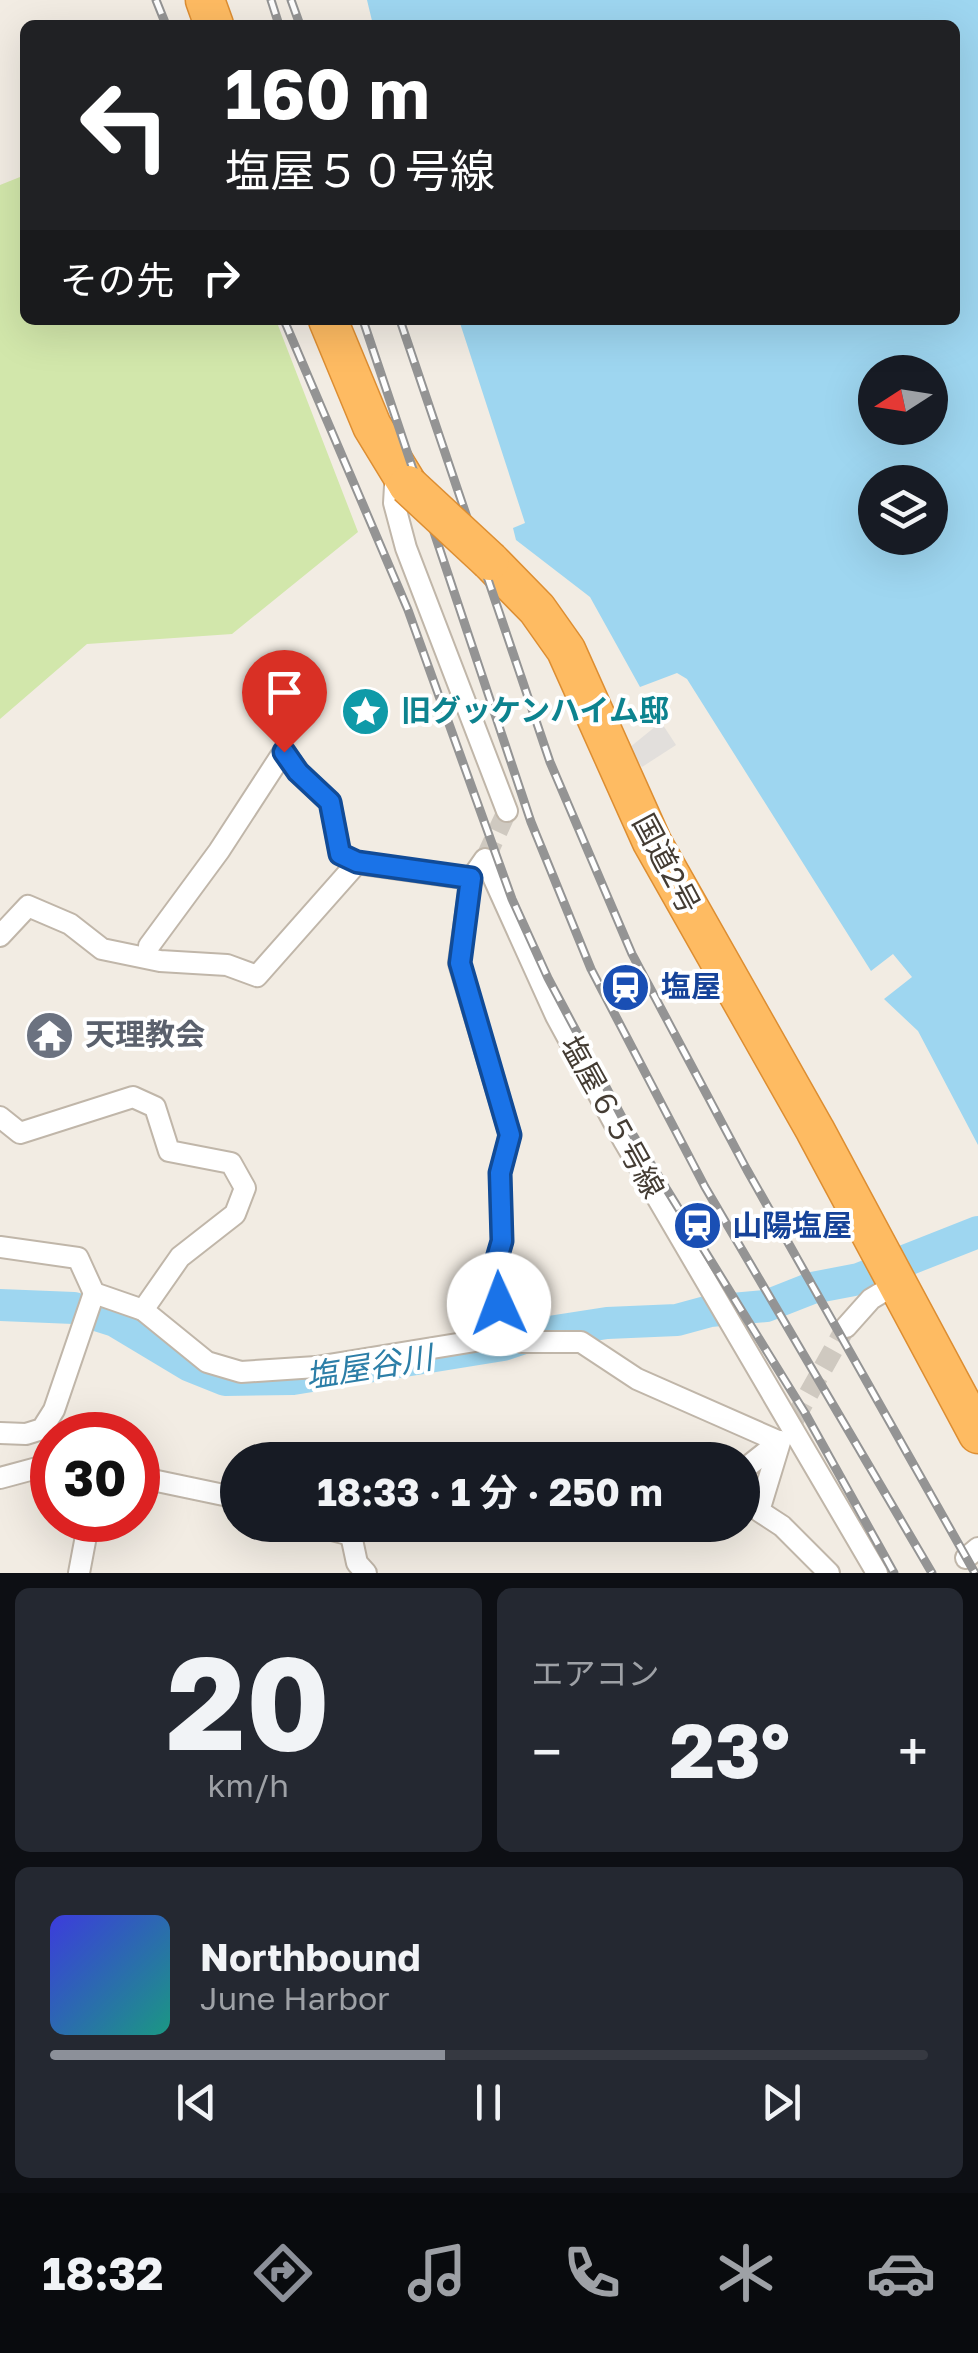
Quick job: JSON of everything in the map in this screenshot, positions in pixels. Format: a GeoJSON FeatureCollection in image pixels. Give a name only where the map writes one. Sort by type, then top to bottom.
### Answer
{"type":"FeatureCollection","features":[{"type":"Feature","properties":{"kind":"highway","name":"国道2号"},"geometry":{"type":"LineString","coordinates":[[330,325],[372,426],[402,476],[537,609],[566,650],[652,842],[978,1434]]}},
{"type":"Feature","properties":{"kind":"street"},"geometry":{"type":"LineString","coordinates":[[402,476],[394,503],[406,548],[507,811]]}},
{"type":"Feature","properties":{"kind":"street"},"geometry":{"type":"LineString","coordinates":[[149,946],[220,851],[284,752],[298,772],[330,802],[340,854],[357,862],[471,878],[460,963],[510,1135],[500,1173],[502,1241],[493,1272],[513,1339]]}},
{"type":"Feature","properties":{"kind":"street","name":"塩屋６５号線"},"geometry":{"type":"LineString","coordinates":[[471,878],[485,859],[556,1016],[788,1430],[877,1573]]}},
{"type":"Feature","properties":{"kind":"street"},"geometry":{"type":"LineString","coordinates":[[0,936],[28,906],[70,924],[102,949],[160,961],[226,965],[257,976],[357,862]]}},
{"type":"Feature","properties":{"kind":"street"},"geometry":{"type":"LineString","coordinates":[[0,1116],[20,1133],[133,1097],[155,1106],[169,1150],[231,1163],[245,1188],[235,1214],[180,1256],[144,1310]]}},
{"type":"Feature","properties":{"kind":"street"},"geometry":{"type":"LineString","coordinates":[[0,1248],[78,1258],[93,1297],[54,1410],[42,1430],[0,1433]]}},
{"type":"Feature","properties":{"kind":"street"},"geometry":{"type":"LineString","coordinates":[[846,1328],[890,1273]]}},
{"type":"Feature","properties":{"kind":"street"},"geometry":{"type":"LineString","coordinates":[[93,1297],[144,1310],[207,1362],[241,1372],[316,1367],[513,1339],[582,1342],[637,1379],[788,1430]]}},
{"type":"Feature","properties":{"kind":"street"},"geometry":{"type":"LineString","coordinates":[[760,1454],[788,1430]]}},
{"type":"Feature","properties":{"kind":"street"},"geometry":{"type":"LineString","coordinates":[[788,1430],[759,1511],[782,1526],[830,1573]]}},
{"type":"Feature","properties":{"kind":"street"},"geometry":{"type":"LineString","coordinates":[[0,1478],[30,1470]]}},
{"type":"Feature","properties":{"kind":"street"},"geometry":{"type":"LineString","coordinates":[[160,1482],[220,1494]]}},
{"type":"Feature","properties":{"kind":"street"},"geometry":{"type":"LineString","coordinates":[[79,1573],[85,1542]]}},
{"type":"Feature","properties":{"kind":"street"},"geometry":{"type":"LineString","coordinates":[[358,1542],[357,1563],[366,1573]]}},
{"type":"Feature","properties":{"kind":"green space"},"geometry":{"type":"Polygon","coordinates":[[[20,177],[20,325],[278,325],[358,532],[232,634],[87,644],[0,719],[0,185],[20,177]]]}},
{"type":"Feature","properties":{"kind":"shaded area"},"geometry":{"type":"Polygon","coordinates":[[[661,722],[676,745],[642,767],[629,748],[661,722]]]}},
{"type":"Feature","properties":{"kind":"water"},"geometry":{"type":"Polygon","coordinates":[[[367,0],[978,0],[978,1145],[918,1031],[884,999],[912,977],[893,954],[871,971],[687,679],[677,673],[640,687],[590,597],[516,540],[513,528],[525,523],[461,325],[960,325],[960,20],[372,20],[367,0]]]}},
{"type":"Feature","properties":{"kind":"waterway","name":"塩屋谷川"},"geometry":{"type":"LineString","coordinates":[[0,1305],[74,1308],[115,1321],[190,1366],[225,1380],[293,1379],[503,1345],[536,1334],[607,1323],[677,1320],[710,1311],[766,1306],[812,1288],[859,1279],[978,1232]]}},
{"type":"Feature","properties":{"kind":"tunnel"},"geometry":{"type":"LineString","coordinates":[[485,859],[507,811]]}},
{"type":"Feature","properties":{"kind":"tunnel"},"geometry":{"type":"LineString","coordinates":[[794,1420],[846,1327]]}},
{"type":"Feature","properties":{"kind":"railway"},"geometry":{"type":"LineString","coordinates":[[156,0],[164,20]]}},
{"type":"Feature","properties":{"kind":"railway"},"geometry":{"type":"LineString","coordinates":[[271,0],[277,20]]}},
{"type":"Feature","properties":{"kind":"railway"},"geometry":{"type":"LineString","coordinates":[[291,0],[298,20]]}},
{"type":"Feature","properties":{"kind":"railway"},"geometry":{"type":"LineString","coordinates":[[286,325],[408,610],[512,899],[548,978],[622,1117],[805,1413],[894,1573]]}},
{"type":"Feature","properties":{"kind":"railway"},"geometry":{"type":"LineString","coordinates":[[365,325],[531,822],[591,969],[705,1187],[932,1573]]}},
{"type":"Feature","properties":{"kind":"railway"},"geometry":{"type":"LineString","coordinates":[[402,325],[550,762],[632,954],[747,1170],[975,1573]]}},
{"type":"Feature","properties":{"kind":"place","name":"旧グッケンハイム邸"},"geometry":{"type":"Point","coordinates":[366,711]}},
{"type":"Feature","properties":{"kind":"place","name":"塩屋"},"geometry":{"type":"Point","coordinates":[626,987]}},
{"type":"Feature","properties":{"kind":"place","name":"天理教会"},"geometry":{"type":"Point","coordinates":[50,1035]}},
{"type":"Feature","properties":{"kind":"place","name":"山陽塩屋"},"geometry":{"type":"Point","coordinates":[697,1226]}},
{"type":"Feature","properties":{"kind":"route"},"geometry":{"type":"LineString","coordinates":[[284,752],[298,772],[330,802],[340,854],[357,862],[471,878],[460,963],[510,1135],[500,1173],[502,1241],[493,1272],[499,1304]]}}]}
